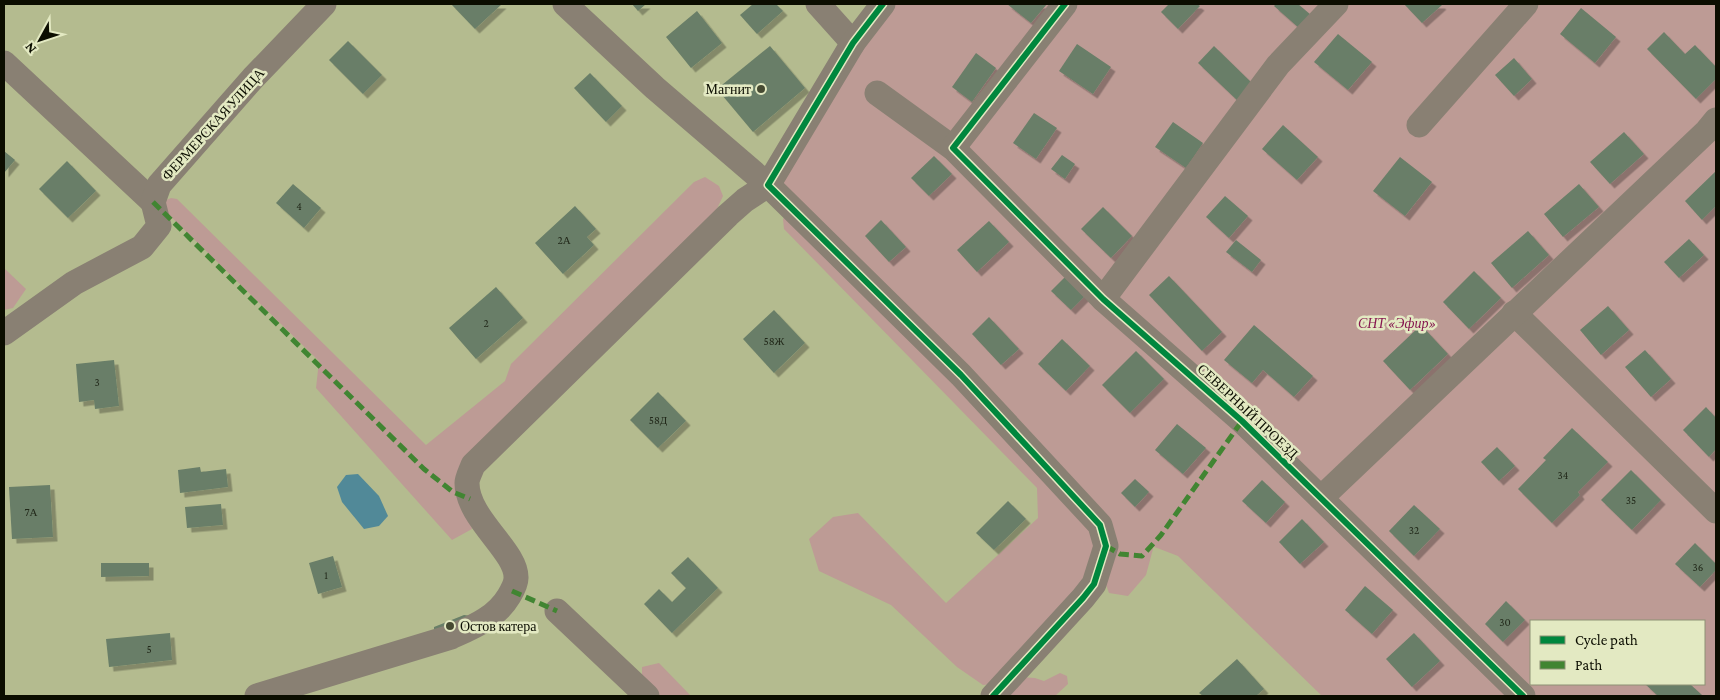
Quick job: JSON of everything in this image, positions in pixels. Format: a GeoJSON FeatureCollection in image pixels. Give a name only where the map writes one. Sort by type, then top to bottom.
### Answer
{"type":"FeatureCollection","features":[{"type":"Feature","properties":{"kind":"street","name":"ФЕРМЕРСКАЯ УЛИЦА"},"geometry":{"type":"LineString","coordinates":[[153,202],[159,184],[253,78],[324,4]]}},
{"type":"Feature","properties":{"kind":"street"},"geometry":{"type":"LineString","coordinates":[[564,4],[655,88],[768,185],[961,375],[1100,525],[1106,546],[1094,584],[993,696]]}},
{"type":"Feature","properties":{"kind":"street"},"geometry":{"type":"LineString","coordinates":[[818,4],[853,43]]}},
{"type":"Feature","properties":{"kind":"street"},"geometry":{"type":"LineString","coordinates":[[257,696],[450,637],[492,616],[504,604],[512,591],[516,578],[512,561],[490,534],[470,499],[467,482],[473,465],[728,215],[745,200],[768,185],[853,43],[883,4]]}},
{"type":"Feature","properties":{"kind":"street"},"geometry":{"type":"LineString","coordinates":[[953,148],[1065,4]]}},
{"type":"Feature","properties":{"kind":"street"},"geometry":{"type":"LineString","coordinates":[[1103,299],[1278,65],[1336,4]]}},
{"type":"Feature","properties":{"kind":"street"},"geometry":{"type":"LineString","coordinates":[[1419,125],[1526,4]]}},
{"type":"Feature","properties":{"kind":"street"},"geometry":{"type":"LineString","coordinates":[[4,63],[153,202],[159,226],[142,246],[74,283],[4,333]]}},
{"type":"Feature","properties":{"kind":"street","name":"СЕВЕРНЫЙ ПРОЕЗД"},"geometry":{"type":"LineString","coordinates":[[877,93],[953,148],[1103,299],[1242,421],[1523,696]]}},
{"type":"Feature","properties":{"kind":"street"},"geometry":{"type":"LineString","coordinates":[[1321,498],[1514,313],[1713,131]]}},
{"type":"Feature","properties":{"kind":"street"},"geometry":{"type":"LineString","coordinates":[[1514,313],[1716,511]]}},
{"type":"Feature","properties":{"kind":"street"},"geometry":{"type":"LineString","coordinates":[[556,611],[647,696]]}},
{"type":"Feature","properties":{"kind":"green space","name":"СНТ «Эфир»"},"geometry":{"type":"Polygon","coordinates":[[[888,4],[1716,4],[1716,696],[1322,696],[1178,556],[1152,546],[1153,549],[1146,575],[1128,596],[1109,593],[1102,574],[1112,534],[768,185],[888,4]]]}},
{"type":"Feature","properties":{"kind":"green space"},"geometry":{"type":"Polygon","coordinates":[[[705,177],[719,186],[723,196],[716,211],[458,474],[472,529],[452,540],[316,388],[319,361],[166,212],[164,201],[171,198],[177,199],[426,445],[505,381],[511,364],[694,182],[705,177]]]}},
{"type":"Feature","properties":{"kind":"green space"},"geometry":{"type":"Polygon","coordinates":[[[788,213],[1098,532],[1087,586],[1002,683],[983,685],[957,667],[891,605],[819,571],[809,539],[833,517],[858,513],[946,603],[1038,518],[1037,488],[784,229],[783,219],[788,213]]]}},
{"type":"Feature","properties":{"kind":"green space"},"geometry":{"type":"Polygon","coordinates":[[[4,268],[26,289],[13,308],[4,310],[4,268]]]}},
{"type":"Feature","properties":{"kind":"green space"},"geometry":{"type":"Polygon","coordinates":[[[659,663],[691,696],[655,696],[642,685],[642,667],[659,663]]]}},
{"type":"Feature","properties":{"kind":"green space"},"geometry":{"type":"Polygon","coordinates":[[[1060,673],[1067,676],[1068,684],[1055,696],[1009,696],[1020,677],[1044,681],[1060,673]]]}},
{"type":"Feature","properties":{"kind":"water"},"geometry":{"type":"Polygon","coordinates":[[[358,474],[379,496],[388,516],[379,526],[364,529],[342,502],[337,487],[346,475],[358,474]]]}},
{"type":"Feature","properties":{"kind":"building"},"geometry":{"type":"Polygon","coordinates":[[[451,4],[502,4],[475,29],[451,4]]]}},
{"type":"Feature","properties":{"kind":"building"},"geometry":{"type":"Polygon","coordinates":[[[632,4],[646,4],[638,11],[632,4]]]}},
{"type":"Feature","properties":{"kind":"building"},"geometry":{"type":"Polygon","coordinates":[[[753,4],[776,4],[783,11],[757,34],[740,15],[753,4]]]}},
{"type":"Feature","properties":{"kind":"building"},"geometry":{"type":"Polygon","coordinates":[[[1007,4],[1047,4],[1031,23],[1007,4]]]}},
{"type":"Feature","properties":{"kind":"building"},"geometry":{"type":"Polygon","coordinates":[[[1169,4],[1197,4],[1200,6],[1178,29],[1161,12],[1169,4]]]}},
{"type":"Feature","properties":{"kind":"building"},"geometry":{"type":"Polygon","coordinates":[[[1276,4],[1298,4],[1311,15],[1299,28],[1274,6],[1276,4]]]}},
{"type":"Feature","properties":{"kind":"building"},"geometry":{"type":"Polygon","coordinates":[[[1404,4],[1440,4],[1442,5],[1422,23],[1404,4]]]}},
{"type":"Feature","properties":{"kind":"building"},"geometry":{"type":"Polygon","coordinates":[[[1581,8],[1616,37],[1595,63],[1560,34],[1581,8]]]}},
{"type":"Feature","properties":{"kind":"building"},"geometry":{"type":"Polygon","coordinates":[[[697,11],[722,43],[691,68],[666,37],[697,11]]]}},
{"type":"Feature","properties":{"kind":"building"},"geometry":{"type":"Polygon","coordinates":[[[1664,32],[1685,54],[1695,45],[1716,67],[1716,79],[1696,99],[1647,49],[1664,32]]]}},
{"type":"Feature","properties":{"kind":"building"},"geometry":{"type":"Polygon","coordinates":[[[1338,34],[1372,62],[1348,90],[1314,62],[1338,34]]]}},
{"type":"Feature","properties":{"kind":"building"},"geometry":{"type":"Polygon","coordinates":[[[348,41],[382,75],[363,94],[329,60],[348,41]]]}},
{"type":"Feature","properties":{"kind":"building"},"geometry":{"type":"Polygon","coordinates":[[[1077,44],[1111,67],[1093,94],[1059,71],[1077,44]]]}},
{"type":"Feature","properties":{"kind":"building","name":"Магнит"},"geometry":{"type":"Polygon","coordinates":[[[770,46],[805,88],[753,132],[717,89],[770,46]]]}},
{"type":"Feature","properties":{"kind":"building"},"geometry":{"type":"Polygon","coordinates":[[[1214,46],[1255,86],[1239,102],[1198,63],[1214,46]]]}},
{"type":"Feature","properties":{"kind":"building"},"geometry":{"type":"Polygon","coordinates":[[[976,53],[996,68],[972,102],[952,87],[976,53]]]}},
{"type":"Feature","properties":{"kind":"building"},"geometry":{"type":"Polygon","coordinates":[[[1514,58],[1532,79],[1514,96],[1495,75],[1514,58]]]}},
{"type":"Feature","properties":{"kind":"building"},"geometry":{"type":"Polygon","coordinates":[[[590,73],[622,106],[606,122],[574,88],[590,73]]]}},
{"type":"Feature","properties":{"kind":"building"},"geometry":{"type":"Polygon","coordinates":[[[1034,113],[1057,128],[1036,159],[1013,143],[1034,113]]]}},
{"type":"Feature","properties":{"kind":"building"},"geometry":{"type":"Polygon","coordinates":[[[1173,122],[1203,143],[1186,168],[1155,147],[1173,122]]]}},
{"type":"Feature","properties":{"kind":"building"},"geometry":{"type":"Polygon","coordinates":[[[1283,125],[1318,157],[1297,180],[1262,149],[1283,125]]]}},
{"type":"Feature","properties":{"kind":"building"},"geometry":{"type":"Polygon","coordinates":[[[1624,132],[1644,154],[1610,184],[1590,162],[1624,132]]]}},
{"type":"Feature","properties":{"kind":"building"},"geometry":{"type":"Polygon","coordinates":[[[4,151],[15,160],[4,173],[4,151]]]}},
{"type":"Feature","properties":{"kind":"building"},"geometry":{"type":"Polygon","coordinates":[[[1062,155],[1075,164],[1065,179],[1051,169],[1062,155]]]}},
{"type":"Feature","properties":{"kind":"building"},"geometry":{"type":"Polygon","coordinates":[[[934,156],[952,174],[929,196],[911,178],[934,156]]]}},
{"type":"Feature","properties":{"kind":"building"},"geometry":{"type":"Polygon","coordinates":[[[1400,157],[1432,182],[1405,216],[1373,191],[1400,157]]]}},
{"type":"Feature","properties":{"kind":"building"},"geometry":{"type":"Polygon","coordinates":[[[67,161],[96,191],[68,218],[39,189],[67,161]]]}},
{"type":"Feature","properties":{"kind":"building"},"geometry":{"type":"Polygon","coordinates":[[[1716,171],[1716,206],[1702,220],[1685,201],[1716,171]]]}},
{"type":"Feature","properties":{"kind":"building"},"geometry":{"type":"Polygon","coordinates":[[[293,184],[321,208],[304,228],[276,203],[293,184]]]}},
{"type":"Feature","properties":{"kind":"building"},"geometry":{"type":"Polygon","coordinates":[[[1579,184],[1599,207],[1563,237],[1544,214],[1579,184]]]}},
{"type":"Feature","properties":{"kind":"building"},"geometry":{"type":"Polygon","coordinates":[[[1225,196],[1248,216],[1229,238],[1206,217],[1225,196]]]}},
{"type":"Feature","properties":{"kind":"building"},"geometry":{"type":"Polygon","coordinates":[[[575,206],[596,229],[587,237],[594,245],[563,274],[535,243],[575,206]]]}},
{"type":"Feature","properties":{"kind":"building"},"geometry":{"type":"Polygon","coordinates":[[[1103,207],[1132,236],[1111,258],[1081,229],[1103,207]]]}},
{"type":"Feature","properties":{"kind":"building"},"geometry":{"type":"Polygon","coordinates":[[[881,220],[906,247],[889,262],[865,236],[881,220]]]}},
{"type":"Feature","properties":{"kind":"building"},"geometry":{"type":"Polygon","coordinates":[[[989,221],[1009,242],[977,272],[957,250],[989,221]]]}},
{"type":"Feature","properties":{"kind":"building"},"geometry":{"type":"Polygon","coordinates":[[[1528,231],[1549,255],[1512,288],[1491,263],[1528,231]]]}},
{"type":"Feature","properties":{"kind":"building"},"geometry":{"type":"Polygon","coordinates":[[[1689,239],[1704,255],[1679,278],[1664,262],[1689,239]]]}},
{"type":"Feature","properties":{"kind":"building"},"geometry":{"type":"Polygon","coordinates":[[[1236,240],[1261,260],[1252,272],[1226,252],[1236,240]]]}},
{"type":"Feature","properties":{"kind":"building"},"geometry":{"type":"Polygon","coordinates":[[[1474,271],[1501,298],[1469,329],[1443,302],[1474,271]]]}},
{"type":"Feature","properties":{"kind":"building"},"geometry":{"type":"Polygon","coordinates":[[[1169,276],[1222,332],[1202,351],[1149,295],[1169,276]]]}},
{"type":"Feature","properties":{"kind":"building"},"geometry":{"type":"Polygon","coordinates":[[[1065,277],[1085,296],[1071,310],[1051,291],[1065,277]]]}},
{"type":"Feature","properties":{"kind":"building"},"geometry":{"type":"Polygon","coordinates":[[[496,287],[523,318],[476,359],[449,328],[496,287]]]}},
{"type":"Feature","properties":{"kind":"building"},"geometry":{"type":"Polygon","coordinates":[[[1608,306],[1629,330],[1601,355],[1580,330],[1608,306]]]}},
{"type":"Feature","properties":{"kind":"building"},"geometry":{"type":"Polygon","coordinates":[[[774,310],[805,343],[774,373],[743,339],[774,310]]]}},
{"type":"Feature","properties":{"kind":"building"},"geometry":{"type":"Polygon","coordinates":[[[989,317],[1019,349],[1001,365],[972,334],[989,317]]]}},
{"type":"Feature","properties":{"kind":"building"},"geometry":{"type":"Polygon","coordinates":[[[1254,325],[1313,376],[1294,397],[1263,370],[1252,383],[1224,360],[1254,325]]]}},
{"type":"Feature","properties":{"kind":"building"},"geometry":{"type":"Polygon","coordinates":[[[1421,325],[1448,354],[1410,390],[1383,361],[1421,325]]]}},
{"type":"Feature","properties":{"kind":"building"},"geometry":{"type":"Polygon","coordinates":[[[1062,339],[1090,366],[1066,391],[1038,364],[1062,339]]]}},
{"type":"Feature","properties":{"kind":"building"},"geometry":{"type":"Polygon","coordinates":[[[1645,350],[1671,379],[1651,397],[1625,367],[1645,350]]]}},
{"type":"Feature","properties":{"kind":"building"},"geometry":{"type":"Polygon","coordinates":[[[1136,351],[1164,379],[1130,413],[1102,385],[1136,351]]]}},
{"type":"Feature","properties":{"kind":"building"},"geometry":{"type":"Polygon","coordinates":[[[114,360],[119,406],[95,409],[94,400],[79,402],[76,364],[114,360]]]}},
{"type":"Feature","properties":{"kind":"building"},"geometry":{"type":"Polygon","coordinates":[[[658,392],[686,421],[658,448],[630,420],[658,392]]]}},
{"type":"Feature","properties":{"kind":"building"},"geometry":{"type":"Polygon","coordinates":[[[1706,407],[1716,418],[1716,449],[1709,457],[1683,430],[1706,407]]]}},
{"type":"Feature","properties":{"kind":"building"},"geometry":{"type":"Polygon","coordinates":[[[1177,424],[1206,448],[1183,474],[1155,450],[1177,424]]]}},
{"type":"Feature","properties":{"kind":"building"},"geometry":{"type":"Polygon","coordinates":[[[1572,428],[1608,462],[1578,492],[1580,495],[1552,523],[1518,489],[1546,460],[1543,458],[1572,428]]]}},
{"type":"Feature","properties":{"kind":"building"},"geometry":{"type":"Polygon","coordinates":[[[1497,447],[1515,466],[1499,481],[1481,462],[1497,447]]]}},
{"type":"Feature","properties":{"kind":"building"},"geometry":{"type":"Polygon","coordinates":[[[200,467],[201,472],[226,469],[228,487],[180,493],[178,470],[200,467]]]}},
{"type":"Feature","properties":{"kind":"building"},"geometry":{"type":"Polygon","coordinates":[[[1631,470],[1661,500],[1632,530],[1601,500],[1631,470]]]}},
{"type":"Feature","properties":{"kind":"building"},"geometry":{"type":"Polygon","coordinates":[[[1135,479],[1149,492],[1135,507],[1121,493],[1135,479]]]}},
{"type":"Feature","properties":{"kind":"building"},"geometry":{"type":"Polygon","coordinates":[[[1262,480],[1285,502],[1266,523],[1242,501],[1262,480]]]}},
{"type":"Feature","properties":{"kind":"building"},"geometry":{"type":"Polygon","coordinates":[[[50,485],[53,537],[12,539],[9,487],[50,485]]]}},
{"type":"Feature","properties":{"kind":"building"},"geometry":{"type":"Polygon","coordinates":[[[1008,501],[1026,519],[994,550],[976,533],[1008,501]]]}},
{"type":"Feature","properties":{"kind":"building"},"geometry":{"type":"Polygon","coordinates":[[[221,504],[223,525],[187,528],[185,507],[221,504]]]}},
{"type":"Feature","properties":{"kind":"building"},"geometry":{"type":"Polygon","coordinates":[[[1414,505],[1440,529],[1414,556],[1389,531],[1414,505]]]}},
{"type":"Feature","properties":{"kind":"building"},"geometry":{"type":"Polygon","coordinates":[[[1302,519],[1324,542],[1300,564],[1279,542],[1302,519]]]}},
{"type":"Feature","properties":{"kind":"building"},"geometry":{"type":"Polygon","coordinates":[[[1695,543],[1716,564],[1716,570],[1700,587],[1675,564],[1695,543]]]}},
{"type":"Feature","properties":{"kind":"building"},"geometry":{"type":"Polygon","coordinates":[[[333,556],[342,587],[318,594],[309,563],[333,556]]]}},
{"type":"Feature","properties":{"kind":"building"},"geometry":{"type":"Polygon","coordinates":[[[688,557],[718,588],[672,633],[644,604],[659,589],[672,602],[686,588],[671,573],[688,557]]]}},
{"type":"Feature","properties":{"kind":"building"},"geometry":{"type":"Polygon","coordinates":[[[101,563],[149,563],[149,576],[101,577],[101,563]]]}},
{"type":"Feature","properties":{"kind":"building"},"geometry":{"type":"Polygon","coordinates":[[[1365,586],[1393,610],[1372,634],[1345,610],[1365,586]]]}},
{"type":"Feature","properties":{"kind":"building"},"geometry":{"type":"Polygon","coordinates":[[[1506,601],[1525,620],[1503,642],[1485,624],[1506,601]]]}},
{"type":"Feature","properties":{"kind":"building"},"geometry":{"type":"Polygon","coordinates":[[[464,615],[471,616],[472,618],[434,630],[434,627],[464,615]]]}},
{"type":"Feature","properties":{"kind":"building"},"geometry":{"type":"Polygon","coordinates":[[[170,633],[172,660],[109,667],[106,639],[170,633]]]}},
{"type":"Feature","properties":{"kind":"building"},"geometry":{"type":"Polygon","coordinates":[[[1414,633],[1440,661],[1412,687],[1386,659],[1414,633]]]}},
{"type":"Feature","properties":{"kind":"building"},"geometry":{"type":"Polygon","coordinates":[[[1237,659],[1264,689],[1256,696],[1203,696],[1199,693],[1237,659]]]}},
{"type":"Feature","properties":{"kind":"building"},"geometry":{"type":"Polygon","coordinates":[[[1646,685],[1691,685],[1703,696],[1658,696],[1646,685]]]}},
{"type":"Feature","properties":{"kind":"marked path"},"geometry":{"type":"LineString","coordinates":[[153,202],[424,469],[453,492],[470,499]]}},
{"type":"Feature","properties":{"kind":"marked path"},"geometry":{"type":"LineString","coordinates":[[1106,546],[1120,554],[1142,556],[1161,535],[1242,421]]}},
{"type":"Feature","properties":{"kind":"marked path"},"geometry":{"type":"LineString","coordinates":[[512,591],[557,611]]}},
{"type":"Feature","properties":{"kind":"cycle path"},"geometry":{"type":"LineString","coordinates":[[883,4],[853,43],[768,185],[961,375],[1100,525],[1106,546],[1094,584],[993,696]]}},
{"type":"Feature","properties":{"kind":"cycle path"},"geometry":{"type":"LineString","coordinates":[[1065,4],[953,148],[1103,299],[1242,421],[1523,696]]}},
{"type":"Feature","properties":{"kind":"place","name":"Магнит"},"geometry":{"type":"Point","coordinates":[761,89]}},
{"type":"Feature","properties":{"kind":"place","name":"Остов катера"},"geometry":{"type":"Point","coordinates":[450,626]}}]}
